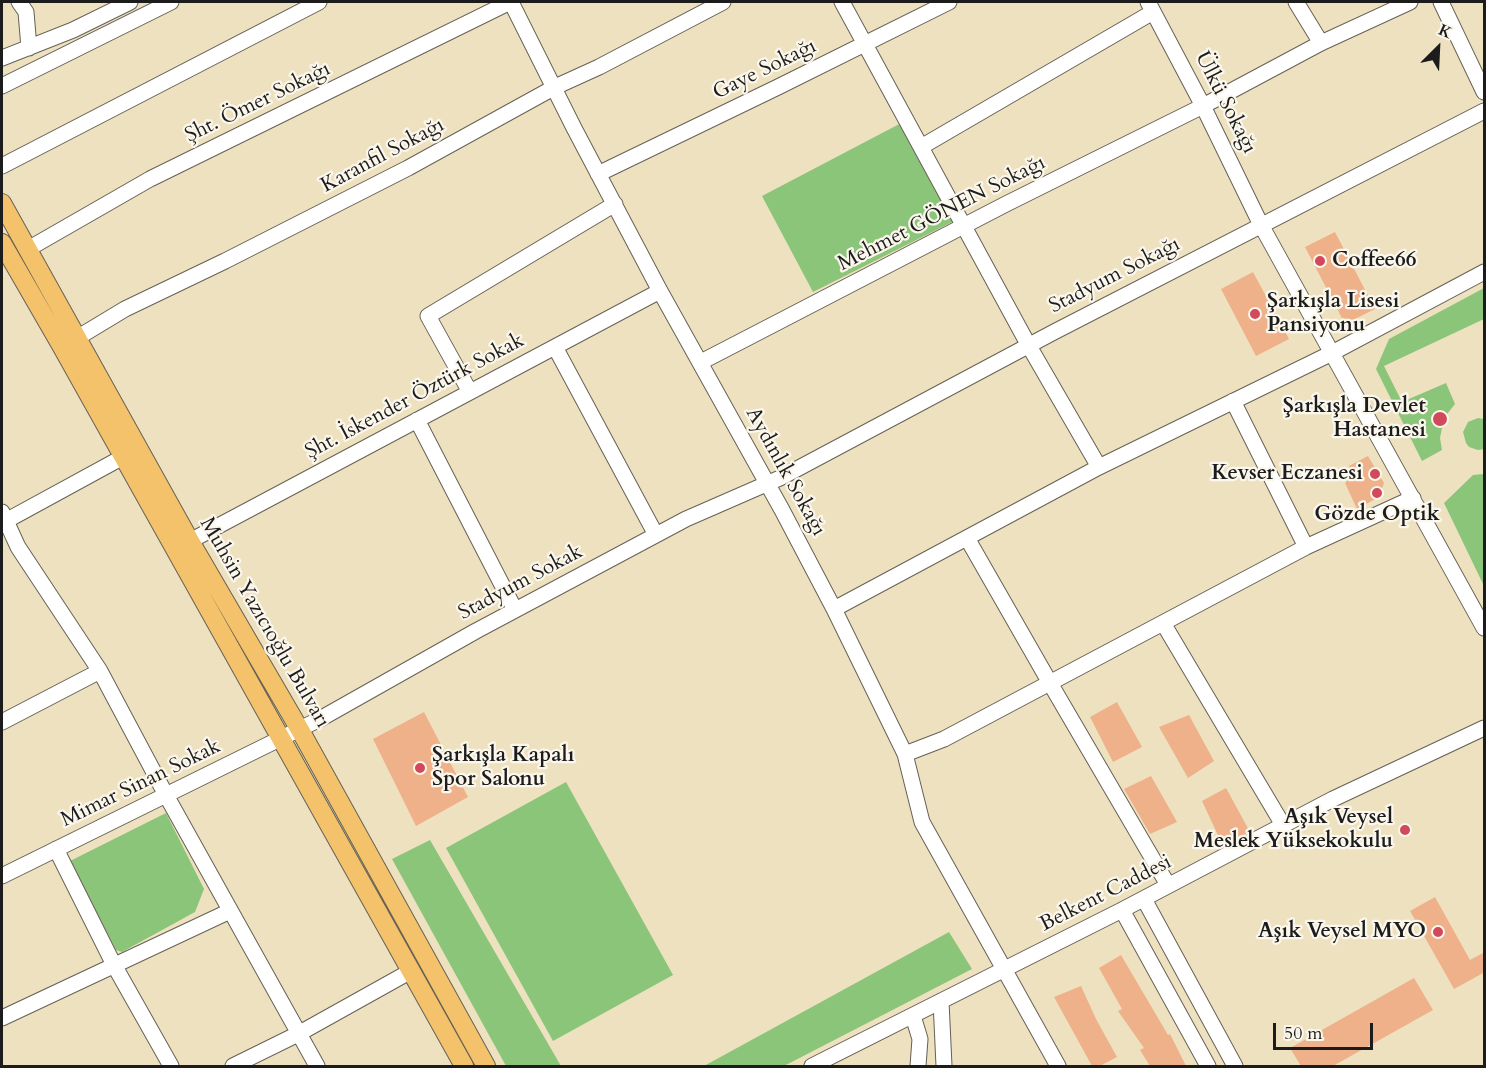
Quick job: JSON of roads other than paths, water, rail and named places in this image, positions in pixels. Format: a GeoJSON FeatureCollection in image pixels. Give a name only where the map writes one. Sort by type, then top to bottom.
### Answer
{"type":"FeatureCollection","features":[{"type":"Feature","properties":{"kind":"main road","name":"Muhsin Yazıcıoğlu Bulvarı"},"geometry":{"type":"LineString","coordinates":[[2,203],[190,541],[300,730],[486,1066]]}},
{"type":"Feature","properties":{"kind":"main road","name":"Muhsin Yazıcıoğlu Bulvarı"},"geometry":{"type":"LineString","coordinates":[[2,243],[464,1066]]}},
{"type":"Feature","properties":{"kind":"street"},"geometry":{"type":"LineString","coordinates":[[19,2],[26,12],[28,48]]}},
{"type":"Feature","properties":{"kind":"street"},"geometry":{"type":"LineString","coordinates":[[2,58],[73,30],[130,2]]}},
{"type":"Feature","properties":{"kind":"street"},"geometry":{"type":"LineString","coordinates":[[2,86],[171,2]]}},
{"type":"Feature","properties":{"kind":"street"},"geometry":{"type":"LineString","coordinates":[[2,166],[319,2]]}},
{"type":"Feature","properties":{"kind":"street","name":"Aydınlık Sokağı"},"geometry":{"type":"LineString","coordinates":[[510,2],[660,291],[701,362],[834,609],[905,754],[922,822],[1058,1066]]}},
{"type":"Feature","properties":{"kind":"street","name":"Şht. Ömer Sokağı"},"geometry":{"type":"LineString","coordinates":[[28,249],[150,178],[510,2]]}},
{"type":"Feature","properties":{"kind":"street","name":"Karanfil Sokağı"},"geometry":{"type":"LineString","coordinates":[[62,347],[125,309],[408,168],[555,87],[599,67],[723,2]]}},
{"type":"Feature","properties":{"kind":"street"},"geometry":{"type":"LineString","coordinates":[[843,2],[963,227],[1099,467]]}},
{"type":"Feature","properties":{"kind":"street","name":"Gaye Sokağı"},"geometry":{"type":"LineString","coordinates":[[598,174],[949,2]]}},
{"type":"Feature","properties":{"kind":"street"},"geometry":{"type":"LineString","coordinates":[[1296,2],[1321,44]]}},
{"type":"Feature","properties":{"kind":"street","name":"Mehmet GÖNEN Sokağı"},"geometry":{"type":"LineString","coordinates":[[701,362],[1321,44],[1410,2]]}},
{"type":"Feature","properties":{"kind":"street"},"geometry":{"type":"LineString","coordinates":[[1441,2],[1485,92]]}},
{"type":"Feature","properties":{"kind":"street"},"geometry":{"type":"LineString","coordinates":[[921,147],[1151,7]]}},
{"type":"Feature","properties":{"kind":"street","name":"Ülkü Sokağı"},"geometry":{"type":"LineString","coordinates":[[1151,7],[1203,106],[1261,225],[1485,628]]}},
{"type":"Feature","properties":{"kind":"street","name":"Stadyum Sokağı"},"geometry":{"type":"LineString","coordinates":[[767,483],[1261,225],[1485,111]]}},
{"type":"Feature","properties":{"kind":"street"},"geometry":{"type":"LineString","coordinates":[[470,392],[428,316],[615,204]]}},
{"type":"Feature","properties":{"kind":"street"},"geometry":{"type":"LineString","coordinates":[[834,609],[1099,467],[1332,353],[1485,272]]}},
{"type":"Feature","properties":{"kind":"street","name":"Şht. İskender Öztürk Sokak"},"geometry":{"type":"LineString","coordinates":[[190,541],[660,291]]}},
{"type":"Feature","properties":{"kind":"street"},"geometry":{"type":"LineString","coordinates":[[555,347],[656,535]]}},
{"type":"Feature","properties":{"kind":"street"},"geometry":{"type":"LineString","coordinates":[[1233,401],[1306,547]]}},
{"type":"Feature","properties":{"kind":"street"},"geometry":{"type":"LineString","coordinates":[[417,420],[515,610]]}},
{"type":"Feature","properties":{"kind":"street"},"geometry":{"type":"LineString","coordinates":[[123,457],[3,518],[18,547],[100,671],[166,795],[317,1066]]}},
{"type":"Feature","properties":{"kind":"street","name":"Stadyum Sokak"},"geometry":{"type":"LineString","coordinates":[[300,730],[515,610],[686,519],[767,483]]}},
{"type":"Feature","properties":{"kind":"street"},"geometry":{"type":"LineString","coordinates":[[905,754],[944,739],[1306,547],[1413,498]]}},
{"type":"Feature","properties":{"kind":"street"},"geometry":{"type":"LineString","coordinates":[[968,538],[1168,885]]}},
{"type":"Feature","properties":{"kind":"street"},"geometry":{"type":"LineString","coordinates":[[1163,623],[1283,825]]}},
{"type":"Feature","properties":{"kind":"street"},"geometry":{"type":"LineString","coordinates":[[2,722],[100,671]]}},
{"type":"Feature","properties":{"kind":"street","name":"Belkent Caddesi"},"geometry":{"type":"LineString","coordinates":[[818,1065],[1332,800],[1485,728]]}},
{"type":"Feature","properties":{"kind":"street","name":"Mimar Sinan Sokak"},"geometry":{"type":"LineString","coordinates":[[2,876],[300,730]]}},
{"type":"Feature","properties":{"kind":"street"},"geometry":{"type":"LineString","coordinates":[[56,849],[114,966],[171,1066]]}},
{"type":"Feature","properties":{"kind":"street"},"geometry":{"type":"LineString","coordinates":[[1143,898],[1234,1066]]}},
{"type":"Feature","properties":{"kind":"street"},"geometry":{"type":"LineString","coordinates":[[1122,910],[1208,1066]]}},
{"type":"Feature","properties":{"kind":"street"},"geometry":{"type":"LineString","coordinates":[[2,1018],[230,911]]}},
{"type":"Feature","properties":{"kind":"street"},"geometry":{"type":"LineString","coordinates":[[233,1066],[298,1034],[411,971]]}},
{"type":"Feature","properties":{"kind":"street"},"geometry":{"type":"LineString","coordinates":[[941,1001],[944,1066]]}},
{"type":"Feature","properties":{"kind":"street"},"geometry":{"type":"LineString","coordinates":[[913,1016],[920,1039],[918,1066]]}},
{"type":"Feature","properties":{"kind":"place","name":"Coffee66"},"geometry":{"type":"Point","coordinates":[1320,261]}},
{"type":"Feature","properties":{"kind":"place","name":"Şarkışla Lisesi Pansiyonu"},"geometry":{"type":"Point","coordinates":[1255,314]}},
{"type":"Feature","properties":{"kind":"place","name":"Şarkışla Devlet Hastanesi"},"geometry":{"type":"Point","coordinates":[1440,419]}},
{"type":"Feature","properties":{"kind":"place","name":"Kevser Eczanesi"},"geometry":{"type":"Point","coordinates":[1375,474]}},
{"type":"Feature","properties":{"kind":"place","name":"Gözde Optik"},"geometry":{"type":"Point","coordinates":[1377,493]}},
{"type":"Feature","properties":{"kind":"place","name":"Şarkışla Kapalı Spor Salonu"},"geometry":{"type":"Point","coordinates":[420,768]}},
{"type":"Feature","properties":{"kind":"place","name":"Aşık Veysel Meslek Yüksekokulu"},"geometry":{"type":"Point","coordinates":[1405,830]}},
{"type":"Feature","properties":{"kind":"place","name":"Aşık Veysel MYO"},"geometry":{"type":"Point","coordinates":[1438,932]}}]}
